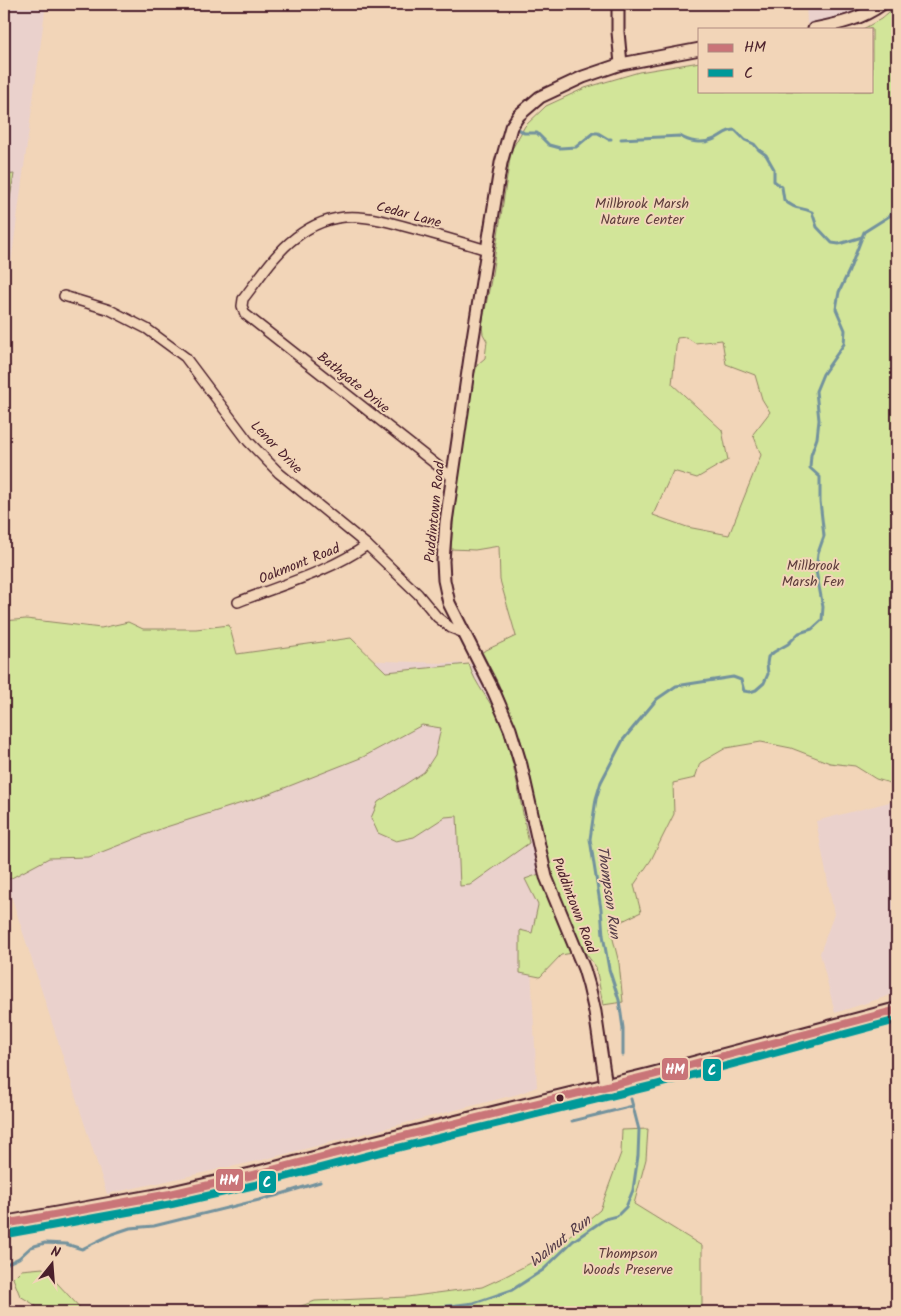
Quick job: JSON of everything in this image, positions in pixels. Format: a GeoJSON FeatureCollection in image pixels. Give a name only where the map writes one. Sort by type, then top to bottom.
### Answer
{"type":"FeatureCollection","features":[{"type":"Feature","properties":{"kind":"main road"},"geometry":{"type":"LineString","coordinates":[[4,1224],[151,1198],[234,1180],[897,1010]]}},
{"type":"Feature","properties":{"kind":"street"},"geometry":{"type":"LineString","coordinates":[[618,4],[621,64]]}},
{"type":"Feature","properties":{"kind":"street"},"geometry":{"type":"LineString","coordinates":[[819,28],[846,22],[862,16],[882,4]]}},
{"type":"Feature","properties":{"kind":"street","name":"Puddintown Road"},"geometry":{"type":"LineString","coordinates":[[606,1086],[595,1012],[584,969],[546,877],[521,765],[510,729],[494,692],[449,603],[444,580],[444,548],[452,477],[487,250],[501,163],[508,135],[519,115],[540,97],[554,90],[583,77],[621,64],[698,49]]}},
{"type":"Feature","properties":{"kind":"street","name":"Cedar Lane"},"geometry":{"type":"LineString","coordinates":[[242,306],[243,299],[293,238],[311,226],[332,218],[353,216],[374,218],[487,250]]}},
{"type":"Feature","properties":{"kind":"street","name":"Lenor Drive"},"geometry":{"type":"LineString","coordinates":[[64,296],[110,310],[147,329],[185,357],[248,441],[279,473],[367,545],[418,594],[437,617],[452,628],[464,633]]}},
{"type":"Feature","properties":{"kind":"street","name":"Bathgate Drive"},"geometry":{"type":"LineString","coordinates":[[242,306],[245,314],[452,477]]}},
{"type":"Feature","properties":{"kind":"street","name":"Oakmont Road"},"geometry":{"type":"LineString","coordinates":[[238,602],[351,557],[367,545]]}},
{"type":"Feature","properties":{"kind":"shaded area"},"geometry":{"type":"Polygon","coordinates":[[[4,4],[46,4],[4,315],[4,4]]]}},
{"type":"Feature","properties":{"kind":"shaded area"},"geometry":{"type":"Polygon","coordinates":[[[806,4],[874,4],[853,14],[807,24],[806,4]]]}},
{"type":"Feature","properties":{"kind":"shaded area"},"geometry":{"type":"Polygon","coordinates":[[[4,629],[235,656],[476,664],[503,721],[514,758],[523,808],[545,886],[530,946],[537,1087],[518,1094],[262,1160],[107,1194],[8,886],[4,887],[4,629]]]}},
{"type":"Feature","properties":{"kind":"shaded area"},"geometry":{"type":"Polygon","coordinates":[[[897,800],[897,993],[835,1013],[820,953],[834,914],[816,821],[897,800]]]}},
{"type":"Feature","properties":{"kind":"green space"},"geometry":{"type":"Polygon","coordinates":[[[897,5],[897,785],[876,779],[855,766],[830,763],[791,748],[761,742],[726,748],[700,763],[695,778],[673,783],[674,814],[651,860],[634,885],[641,912],[610,927],[619,963],[623,1002],[603,1005],[596,967],[584,951],[561,955],[540,977],[520,973],[520,930],[532,933],[538,905],[525,879],[548,871],[545,840],[522,744],[498,683],[482,652],[516,636],[500,580],[499,546],[475,550],[451,549],[456,487],[473,377],[478,364],[485,358],[487,341],[483,334],[482,325],[512,149],[525,126],[546,106],[585,88],[639,72],[698,62],[698,92],[874,92],[874,28],[865,28],[881,19],[897,5]],[[686,337],[677,338],[672,384],[722,430],[728,460],[697,478],[673,471],[653,515],[687,527],[729,535],[761,455],[753,434],[770,412],[762,399],[755,375],[726,364],[722,340],[695,343],[686,337]]]}},
{"type":"Feature","properties":{"kind":"green space"},"geometry":{"type":"Polygon","coordinates":[[[14,174],[9,204],[4,268],[4,175],[14,174]]]}},
{"type":"Feature","properties":{"kind":"green space"},"geometry":{"type":"Polygon","coordinates":[[[26,619],[101,628],[128,622],[143,629],[196,629],[229,625],[237,654],[351,638],[386,672],[469,664],[475,679],[497,714],[505,736],[529,843],[470,885],[460,886],[457,816],[445,817],[414,837],[396,841],[378,833],[371,818],[378,802],[424,772],[435,755],[441,728],[422,725],[363,757],[264,796],[163,828],[89,857],[49,858],[4,882],[4,621],[26,619]]]}},
{"type":"Feature","properties":{"kind":"green space","name":"Thompson Woods Preserve"},"geometry":{"type":"Polygon","coordinates":[[[648,1129],[646,1159],[634,1204],[702,1246],[702,1312],[285,1312],[315,1301],[407,1297],[482,1287],[504,1277],[546,1255],[600,1210],[621,1153],[622,1130],[648,1129]]]}},
{"type":"Feature","properties":{"kind":"green space"},"geometry":{"type":"Polygon","coordinates":[[[43,1268],[84,1312],[40,1312],[35,1305],[20,1296],[13,1278],[21,1270],[43,1268]]]}},
{"type":"Feature","properties":{"kind":"waterway"},"geometry":{"type":"LineString","coordinates":[[516,127],[524,133],[537,133],[549,145],[560,148],[576,147],[593,133],[598,133],[611,139]]}},
{"type":"Feature","properties":{"kind":"waterway"},"geometry":{"type":"LineString","coordinates":[[897,128],[894,138],[897,155]]}},
{"type":"Feature","properties":{"kind":"waterway"},"geometry":{"type":"LineString","coordinates":[[621,139],[680,136],[691,141],[704,142],[715,139],[728,131],[735,130],[745,140],[754,144],[766,155],[774,169],[774,181],[782,187],[784,200],[795,207],[812,212],[817,227],[832,243],[839,244],[862,237]]}},
{"type":"Feature","properties":{"kind":"waterway","name":"Thompson Run"},"geometry":{"type":"LineString","coordinates":[[623,1055],[623,1028],[619,1000],[609,969],[590,839],[596,799],[601,782],[623,740],[657,699],[676,686],[733,677],[741,680],[744,691],[756,690],[764,683],[768,674],[768,657],[788,644],[799,633],[812,629],[822,620],[823,607],[816,571],[818,553],[824,536],[820,501],[820,477],[810,468],[819,420],[816,391],[823,374],[844,344],[845,330],[836,309],[839,292],[864,232],[891,215],[897,203]]}},
{"type":"Feature","properties":{"kind":"waterway","name":"Walnut Run"},"geometry":{"type":"LineString","coordinates":[[398,1312],[474,1303],[512,1290],[543,1270],[573,1241],[605,1219],[617,1216],[626,1207],[633,1190],[638,1156],[639,1130],[631,1099]]}},
{"type":"Feature","properties":{"kind":"waterway"},"geometry":{"type":"LineString","coordinates":[[572,1121],[633,1106]]}},
{"type":"Feature","properties":{"kind":"waterway","name":"Thompson Run"},"geometry":{"type":"LineString","coordinates":[[4,1265],[19,1258],[31,1247],[45,1243],[66,1244],[82,1249],[112,1234],[130,1228],[154,1226],[275,1196],[320,1182]]}},
{"type":"Feature","properties":{"kind":"transit line","name":"HM"},"geometry":{"type":"LineString","coordinates":[[4,1224],[170,1194],[253,1175],[652,1075],[897,1010]]}},
{"type":"Feature","properties":{"kind":"transit line","name":"C"},"geometry":{"type":"LineString","coordinates":[[6,1234],[172,1204],[255,1185],[655,1085],[897,1020]]}},
{"type":"Feature","properties":{"kind":"park label","name":"Millbrook Marsh Nature Center"},"geometry":{"type":"Point","coordinates":[642,212]}},
{"type":"Feature","properties":{"kind":"park label","name":"Millbrook Marsh Fen"},"geometry":{"type":"Point","coordinates":[813,574]}}]}
